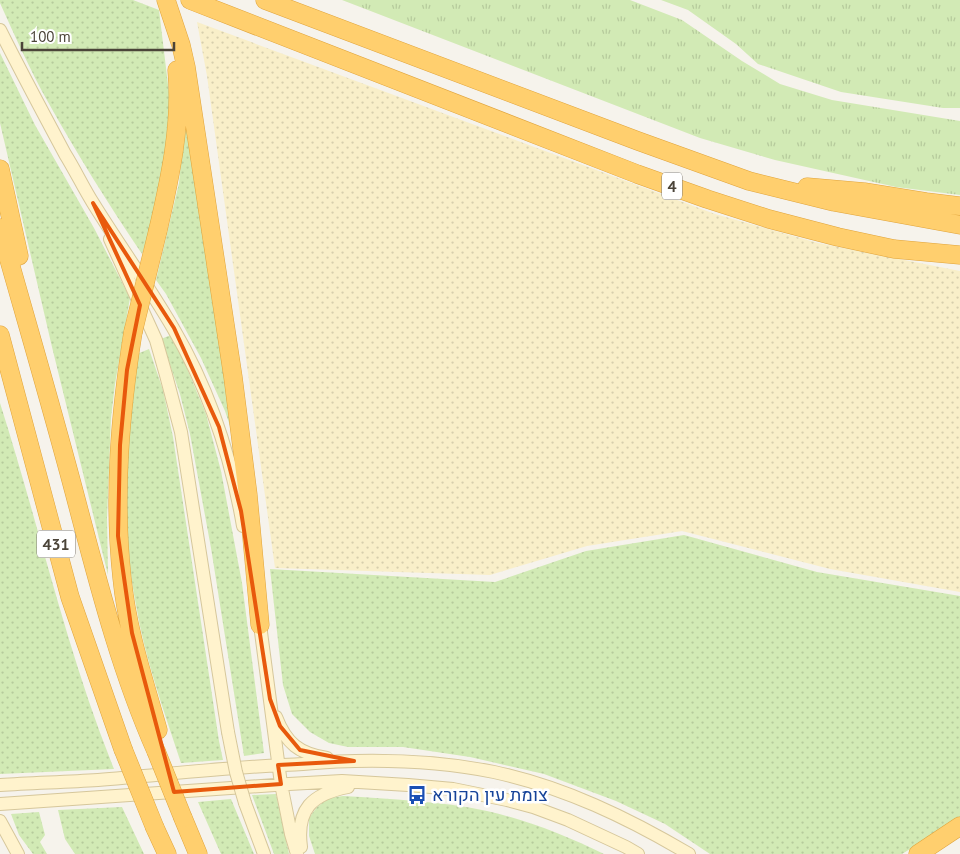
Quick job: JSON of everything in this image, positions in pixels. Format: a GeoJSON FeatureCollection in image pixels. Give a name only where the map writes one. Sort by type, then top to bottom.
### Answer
{"type":"FeatureCollection","features":[{"type":"Feature","properties":{"kind":"highway"},"geometry":{"type":"LineString","coordinates":[[159,750],[132,633],[122,580],[117,506],[120,444],[127,370],[133,332],[165,200],[176,136],[177,78],[166,0]]}},
{"type":"Feature","properties":{"kind":"highway"},"geometry":{"type":"LineString","coordinates":[[166,0],[181,45],[186,67],[234,377],[248,495],[260,625]]}},
{"type":"Feature","properties":{"kind":"highway","name":"4"},"geometry":{"type":"LineString","coordinates":[[190,0],[618,167],[707,199],[769,219],[838,237],[894,249],[960,255]]}},
{"type":"Feature","properties":{"kind":"highway","name":"4"},"geometry":{"type":"LineString","coordinates":[[266,0],[749,181],[834,202],[960,225]]}},
{"type":"Feature","properties":{"kind":"highway"},"geometry":{"type":"LineString","coordinates":[[0,169],[46,389]]}},
{"type":"Feature","properties":{"kind":"highway"},"geometry":{"type":"LineString","coordinates":[[749,181],[864,192],[960,206]]}},
{"type":"Feature","properties":{"kind":"highway","name":"431"},"geometry":{"type":"LineString","coordinates":[[0,228],[104,604],[130,684],[159,750],[180,813],[198,854]]}},
{"type":"Feature","properties":{"kind":"highway","name":"431"},"geometry":{"type":"LineString","coordinates":[[0,335],[70,597],[123,749],[167,854]]}},
{"type":"Feature","properties":{"kind":"highway"},"geometry":{"type":"LineString","coordinates":[[0,372],[59,557]]}},
{"type":"Feature","properties":{"kind":"highway"},"geometry":{"type":"LineString","coordinates":[[918,854],[960,826]]}},
{"type":"Feature","properties":{"kind":"main road"},"geometry":{"type":"LineString","coordinates":[[0,30],[30,90],[93,203],[174,328],[203,387],[219,427],[232,468],[241,511],[260,625],[281,784],[297,854]]}},
{"type":"Feature","properties":{"kind":"main road"},"geometry":{"type":"LineString","coordinates":[[93,203],[156,340],[181,432],[228,732],[236,772],[245,803],[264,854]]}},
{"type":"Feature","properties":{"kind":"main road"},"geometry":{"type":"LineString","coordinates":[[270,699],[284,735],[300,750],[321,757],[354,761]]}},
{"type":"Feature","properties":{"kind":"main road"},"geometry":{"type":"LineString","coordinates":[[0,785],[98,780],[278,765],[354,761],[409,762],[462,767],[495,772],[541,784],[579,798],[624,818],[689,854]]}},
{"type":"Feature","properties":{"kind":"main road"},"geometry":{"type":"LineString","coordinates":[[0,804],[281,784],[342,781],[370,782],[453,789],[507,800],[568,820],[638,854]]}},
{"type":"Feature","properties":{"kind":"main road"},"geometry":{"type":"LineString","coordinates":[[302,854],[300,838],[301,818],[312,802],[336,789],[370,782]]}},
{"type":"Feature","properties":{"kind":"main road"},"geometry":{"type":"LineString","coordinates":[[0,821],[17,854]]}},
{"type":"Feature","properties":{"kind":"main road"},"geometry":{"type":"LineString","coordinates":[[0,836],[17,854]]}},
{"type":"Feature","properties":{"kind":"highlighted area"},"geometry":{"type":"Polygon","coordinates":[[[93,203],[174,328],[219,427],[241,511],[270,699],[280,726],[300,750],[354,761],[278,765],[281,784],[174,792],[132,633],[118,536],[120,445],[127,370],[140,305],[93,203]]]}},
{"type":"Feature","properties":{"kind":"green space"},"geometry":{"type":"Polygon","coordinates":[[[0,0],[133,0],[159,10],[170,101],[158,205],[142,254],[70,141],[48,102],[23,53],[0,0]]]}},
{"type":"Feature","properties":{"kind":"green space"},"geometry":{"type":"Polygon","coordinates":[[[342,0],[630,0],[682,20],[742,61],[780,84],[832,100],[960,121],[960,195],[896,187],[775,160],[700,138],[342,0]]]}},
{"type":"Feature","properties":{"kind":"green space"},"geometry":{"type":"Polygon","coordinates":[[[661,0],[960,0],[960,108],[943,108],[841,92],[758,64],[736,44],[688,10],[661,0]]]}},
{"type":"Feature","properties":{"kind":"green space"},"geometry":{"type":"Polygon","coordinates":[[[0,53],[35,125],[94,228],[130,298],[111,418],[107,518],[108,575],[0,123],[0,53]]]}},
{"type":"Feature","properties":{"kind":"green space"},"geometry":{"type":"Polygon","coordinates":[[[185,117],[236,444],[225,411],[201,358],[166,294],[156,280],[179,183],[185,117]]]}},
{"type":"Feature","properties":{"kind":"green space"},"geometry":{"type":"Polygon","coordinates":[[[171,335],[206,414],[221,471],[242,583],[264,753],[244,756],[211,548],[190,434],[180,394],[161,339],[171,335]]]}},
{"type":"Feature","properties":{"kind":"green space"},"geometry":{"type":"Polygon","coordinates":[[[149,349],[163,390],[173,437],[223,760],[181,763],[150,665],[136,605],[130,566],[127,526],[128,446],[137,354],[149,349]]]}},
{"type":"Feature","properties":{"kind":"green space"},"geometry":{"type":"Polygon","coordinates":[[[0,403],[81,679],[114,769],[0,774],[0,403]]]}},
{"type":"Feature","properties":{"kind":"green space"},"geometry":{"type":"Polygon","coordinates":[[[684,535],[817,572],[960,596],[960,818],[902,854],[710,854],[665,824],[616,801],[544,774],[470,757],[403,747],[348,747],[329,743],[310,732],[292,714],[283,685],[270,569],[495,582],[586,551],[684,535]]]}},
{"type":"Feature","properties":{"kind":"green space"},"geometry":{"type":"Polygon","coordinates":[[[276,794],[289,854],[274,854],[252,795],[276,794]]]}},
{"type":"Feature","properties":{"kind":"green space"},"geometry":{"type":"Polygon","coordinates":[[[343,796],[397,799],[487,811],[547,829],[604,854],[315,854],[309,836],[309,818],[317,807],[329,798],[343,796]]]}},
{"type":"Feature","properties":{"kind":"green space"},"geometry":{"type":"Polygon","coordinates":[[[231,799],[254,854],[221,854],[198,802],[231,799]]]}},
{"type":"Feature","properties":{"kind":"green space"},"geometry":{"type":"Polygon","coordinates":[[[122,807],[144,854],[75,854],[65,839],[58,810],[122,807]]]}},
{"type":"Feature","properties":{"kind":"green space"},"geometry":{"type":"Polygon","coordinates":[[[39,812],[45,835],[40,842],[47,854],[33,854],[19,835],[11,814],[39,812]]]}},
{"type":"Feature","properties":{"kind":"sand"},"geometry":{"type":"Polygon","coordinates":[[[197,22],[715,214],[818,243],[960,271],[960,592],[830,569],[682,531],[587,546],[490,575],[275,568],[207,76],[197,22]]]}},
{"type":"Feature","properties":{"kind":"place","name":"צומת עין הקורא"},"geometry":{"type":"Point","coordinates":[417,795]}}]}
